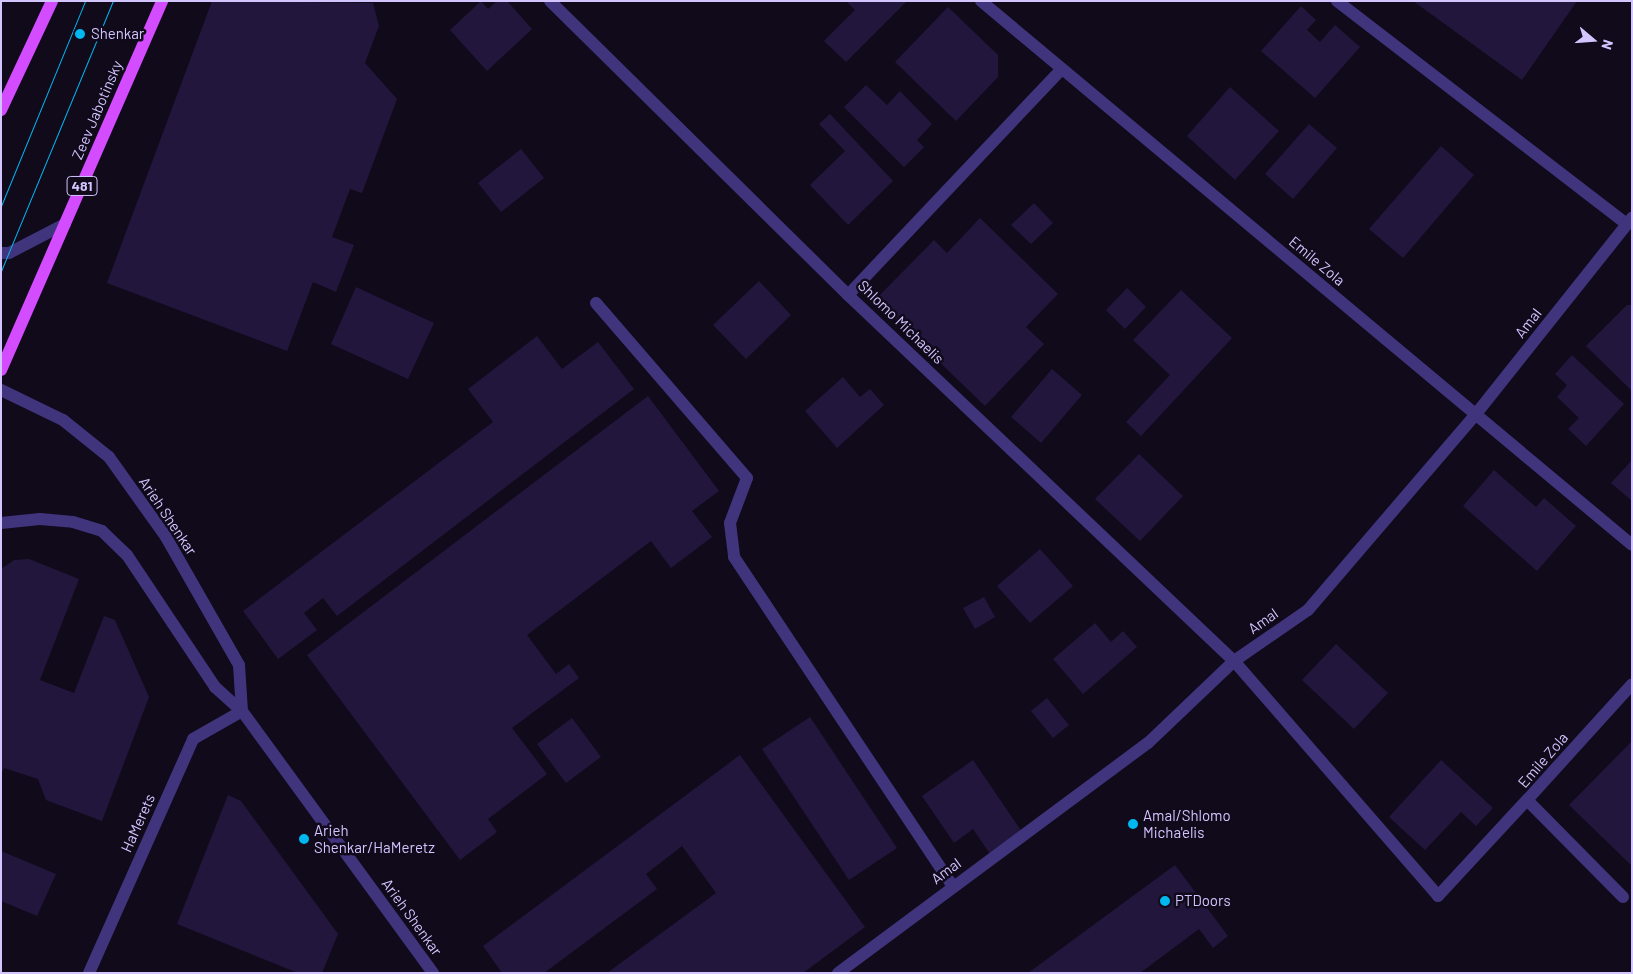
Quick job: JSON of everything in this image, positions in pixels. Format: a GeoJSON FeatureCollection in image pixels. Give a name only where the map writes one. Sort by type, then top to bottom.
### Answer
{"type":"FeatureCollection","features":[{"type":"Feature","properties":{"kind":"main road"},"geometry":{"type":"LineString","coordinates":[[1,110],[52,1]]}},
{"type":"Feature","properties":{"kind":"main road","name":"Zeev Jabotinsky"},"geometry":{"type":"LineString","coordinates":[[1,370],[162,1]]}},
{"type":"Feature","properties":{"kind":"main road"},"geometry":{"type":"LineString","coordinates":[[1,89],[18,73]]}},
{"type":"Feature","properties":{"kind":"street","name":"Shlomo Michaelis"},"geometry":{"type":"LineString","coordinates":[[550,1],[848,295],[1234,661],[1438,896],[1527,800]]}},
{"type":"Feature","properties":{"kind":"street","name":"Emile Zola"},"geometry":{"type":"LineString","coordinates":[[981,1],[1632,545]]}},
{"type":"Feature","properties":{"kind":"street"},"geometry":{"type":"LineString","coordinates":[[1337,1],[1630,223]]}},
{"type":"Feature","properties":{"kind":"street"},"geometry":{"type":"LineString","coordinates":[[848,295],[1062,69]]}},
{"type":"Feature","properties":{"kind":"street","name":"Amal"},"geometry":{"type":"LineString","coordinates":[[838,973],[952,885],[1009,848],[1148,743],[1234,661],[1308,610],[1476,414],[1630,223]]}},
{"type":"Feature","properties":{"kind":"street"},"geometry":{"type":"LineString","coordinates":[[1,253],[9,253],[65,224]]}},
{"type":"Feature","properties":{"kind":"street"},"geometry":{"type":"LineString","coordinates":[[596,304],[748,478],[730,523],[734,557],[952,885]]}},
{"type":"Feature","properties":{"kind":"street","name":"Arieh Shenkar"},"geometry":{"type":"LineString","coordinates":[[1,390],[63,420],[109,458],[166,537],[240,665],[242,711]]}},
{"type":"Feature","properties":{"kind":"street","name":"Arieh Shenkar"},"geometry":{"type":"LineString","coordinates":[[1,522],[40,519],[73,522],[102,531],[127,554],[215,687],[242,711],[432,973]]}},
{"type":"Feature","properties":{"kind":"street","name":"Emile Zola"},"geometry":{"type":"LineString","coordinates":[[1623,897],[1527,800],[1632,684]]}},
{"type":"Feature","properties":{"kind":"street","name":"HaMerets"},"geometry":{"type":"LineString","coordinates":[[89,973],[193,739],[242,711]]}},
{"type":"Feature","properties":{"kind":"building"},"geometry":{"type":"Polygon","coordinates":[[[212,1],[373,3],[379,26],[365,63],[397,99],[362,193],[350,189],[332,237],[354,245],[336,292],[313,282],[287,351],[107,283],[212,1]]]}},
{"type":"Feature","properties":{"kind":"building"},"geometry":{"type":"Polygon","coordinates":[[[481,1],[488,9],[497,1],[507,1],[532,29],[487,71],[450,30],[481,1]]]}},
{"type":"Feature","properties":{"kind":"building"},"geometry":{"type":"Polygon","coordinates":[[[846,1],[907,1],[846,62],[824,41],[855,10],[846,1]]]}},
{"type":"Feature","properties":{"kind":"building"},"geometry":{"type":"Polygon","coordinates":[[[1413,1],[1577,1],[1522,80],[1413,1]]]}},
{"type":"Feature","properties":{"kind":"building"},"geometry":{"type":"Polygon","coordinates":[[[1301,6],[1316,20],[1307,30],[1320,42],[1335,25],[1360,47],[1315,98],[1261,51],[1301,6]]]}},
{"type":"Feature","properties":{"kind":"building"},"geometry":{"type":"Polygon","coordinates":[[[948,7],[998,55],[998,77],[956,121],[895,62],[948,7]]]}},
{"type":"Feature","properties":{"kind":"building"},"geometry":{"type":"Polygon","coordinates":[[[866,85],[887,105],[900,91],[932,124],[917,140],[924,147],[904,167],[844,107],[866,85]]]}},
{"type":"Feature","properties":{"kind":"building"},"geometry":{"type":"Polygon","coordinates":[[[1230,87],[1279,131],[1235,180],[1187,136],[1230,87]]]}},
{"type":"Feature","properties":{"kind":"building"},"geometry":{"type":"Polygon","coordinates":[[[830,114],[893,181],[848,225],[810,185],[845,151],[819,124],[830,114]]]}},
{"type":"Feature","properties":{"kind":"building"},"geometry":{"type":"Polygon","coordinates":[[[1309,124],[1337,148],[1293,199],[1265,174],[1309,124]]]}},
{"type":"Feature","properties":{"kind":"building"},"geometry":{"type":"Polygon","coordinates":[[[1441,146],[1474,175],[1403,258],[1369,229],[1441,146]]]}},
{"type":"Feature","properties":{"kind":"building"},"geometry":{"type":"Polygon","coordinates":[[[521,149],[544,178],[501,212],[478,183],[521,149]]]}},
{"type":"Feature","properties":{"kind":"building"},"geometry":{"type":"Polygon","coordinates":[[[1034,203],[1053,223],[1031,244],[1011,225],[1034,203]]]}},
{"type":"Feature","properties":{"kind":"building"},"geometry":{"type":"Polygon","coordinates":[[[980,218],[1058,294],[1026,327],[1044,344],[985,406],[875,300],[934,240],[947,253],[980,218]]]}},
{"type":"Feature","properties":{"kind":"building"},"geometry":{"type":"Polygon","coordinates":[[[759,281],[791,315],[746,359],[713,325],[759,281]]]}},
{"type":"Feature","properties":{"kind":"building"},"geometry":{"type":"Polygon","coordinates":[[[356,287],[434,323],[408,379],[331,344],[356,287]]]}},
{"type":"Feature","properties":{"kind":"building"},"geometry":{"type":"Polygon","coordinates":[[[1127,288],[1146,307],[1125,329],[1106,310],[1127,288]]]}},
{"type":"Feature","properties":{"kind":"building"},"geometry":{"type":"Polygon","coordinates":[[[1181,290],[1232,338],[1141,436],[1126,422],[1170,375],[1133,340],[1181,290]]]}},
{"type":"Feature","properties":{"kind":"building"},"geometry":{"type":"Polygon","coordinates":[[[1627,305],[1632,305],[1632,391],[1586,346],[1627,305]]]}},
{"type":"Feature","properties":{"kind":"building"},"geometry":{"type":"Polygon","coordinates":[[[537,336],[562,369],[598,342],[634,389],[337,616],[323,598],[304,613],[317,630],[278,659],[243,611],[493,422],[468,389],[537,336]]]}},
{"type":"Feature","properties":{"kind":"building"},"geometry":{"type":"Polygon","coordinates":[[[1572,355],[1624,404],[1586,446],[1568,429],[1579,418],[1557,397],[1567,385],[1555,374],[1572,355]]]}},
{"type":"Feature","properties":{"kind":"building"},"geometry":{"type":"Polygon","coordinates":[[[1052,369],[1082,395],[1041,443],[1011,417],[1052,369]]]}},
{"type":"Feature","properties":{"kind":"building"},"geometry":{"type":"Polygon","coordinates":[[[843,377],[860,397],[870,389],[884,405],[837,448],[805,411],[843,377]]]}},
{"type":"Feature","properties":{"kind":"building"},"geometry":{"type":"Polygon","coordinates":[[[648,396],[719,491],[692,511],[712,537],[671,568],[651,541],[527,635],[556,674],[569,664],[579,678],[512,728],[547,774],[488,819],[497,832],[460,860],[307,655],[648,396]]]}},
{"type":"Feature","properties":{"kind":"building"},"geometry":{"type":"Polygon","coordinates":[[[1139,454],[1183,496],[1140,541],[1095,499],[1139,454]]]}},
{"type":"Feature","properties":{"kind":"building"},"geometry":{"type":"Polygon","coordinates":[[[1632,460],[1632,501],[1611,483],[1632,460]]]}},
{"type":"Feature","properties":{"kind":"building"},"geometry":{"type":"Polygon","coordinates":[[[1494,470],[1536,507],[1544,498],[1576,526],[1537,571],[1463,506],[1494,470]]]}},
{"type":"Feature","properties":{"kind":"building"},"geometry":{"type":"Polygon","coordinates":[[[1040,549],[1073,586],[1030,623],[997,586],[1040,549]]]}},
{"type":"Feature","properties":{"kind":"building"},"geometry":{"type":"Polygon","coordinates":[[[29,559],[79,579],[40,680],[74,693],[104,616],[115,620],[149,697],[102,821],[46,800],[38,779],[4,768],[1,774],[1,569],[14,560],[29,559]]]}},
{"type":"Feature","properties":{"kind":"building"},"geometry":{"type":"Polygon","coordinates":[[[984,597],[995,617],[975,629],[963,608],[984,597]]]}},
{"type":"Feature","properties":{"kind":"building"},"geometry":{"type":"Polygon","coordinates":[[[1095,623],[1111,642],[1123,631],[1137,647],[1083,694],[1053,659],[1095,623]]]}},
{"type":"Feature","properties":{"kind":"building"},"geometry":{"type":"Polygon","coordinates":[[[1336,644],[1388,693],[1354,729],[1302,680],[1336,644]]]}},
{"type":"Feature","properties":{"kind":"building"},"geometry":{"type":"Polygon","coordinates":[[[1047,698],[1069,725],[1053,738],[1031,711],[1047,698]]]}},
{"type":"Feature","properties":{"kind":"building"},"geometry":{"type":"Polygon","coordinates":[[[810,717],[897,848],[849,880],[762,749],[810,717]]]}},
{"type":"Feature","properties":{"kind":"building"},"geometry":{"type":"Polygon","coordinates":[[[572,718],[601,757],[566,783],[537,744],[572,718]]]}},
{"type":"Feature","properties":{"kind":"building"},"geometry":{"type":"Polygon","coordinates":[[[1632,741],[1632,866],[1569,805],[1632,741]]]}},
{"type":"Feature","properties":{"kind":"building"},"geometry":{"type":"Polygon","coordinates":[[[740,755],[865,927],[803,973],[607,973],[716,893],[682,846],[646,874],[657,889],[544,973],[502,973],[483,946],[740,755]]]}},
{"type":"Feature","properties":{"kind":"building"},"geometry":{"type":"Polygon","coordinates":[[[973,760],[1022,832],[990,854],[973,829],[954,843],[922,796],[973,760]]]}},
{"type":"Feature","properties":{"kind":"building"},"geometry":{"type":"Polygon","coordinates":[[[1441,760],[1493,808],[1476,826],[1461,812],[1425,850],[1389,817],[1441,760]]]}},
{"type":"Feature","properties":{"kind":"building"},"geometry":{"type":"Polygon","coordinates":[[[228,795],[241,801],[338,934],[322,973],[298,973],[177,924],[228,795]]]}},
{"type":"Feature","properties":{"kind":"building"},"geometry":{"type":"Polygon","coordinates":[[[1,851],[56,874],[37,916],[1,901],[1,851]]]}},
{"type":"Feature","properties":{"kind":"building"},"geometry":{"type":"Polygon","coordinates":[[[1175,865],[1228,936],[1213,948],[1199,929],[1140,973],[1028,973],[1175,865]]]}},
{"type":"Feature","properties":{"kind":"tram line"},"geometry":{"type":"LineString","coordinates":[[1,206],[85,1]]}},
{"type":"Feature","properties":{"kind":"tram line"},"geometry":{"type":"LineString","coordinates":[[1,271],[113,1]]}},
{"type":"Feature","properties":{"kind":"place","name":"Shenkar"},"geometry":{"type":"Point","coordinates":[80,34]}},
{"type":"Feature","properties":{"kind":"place","name":"Amal/Shlomo Micha'elis"},"geometry":{"type":"Point","coordinates":[1133,824]}},
{"type":"Feature","properties":{"kind":"place","name":"Arieh Shenkar/HaMeretz"},"geometry":{"type":"Point","coordinates":[304,839]}},
{"type":"Feature","properties":{"kind":"place","name":"PTDoors"},"geometry":{"type":"Point","coordinates":[1165,901]}}]}
